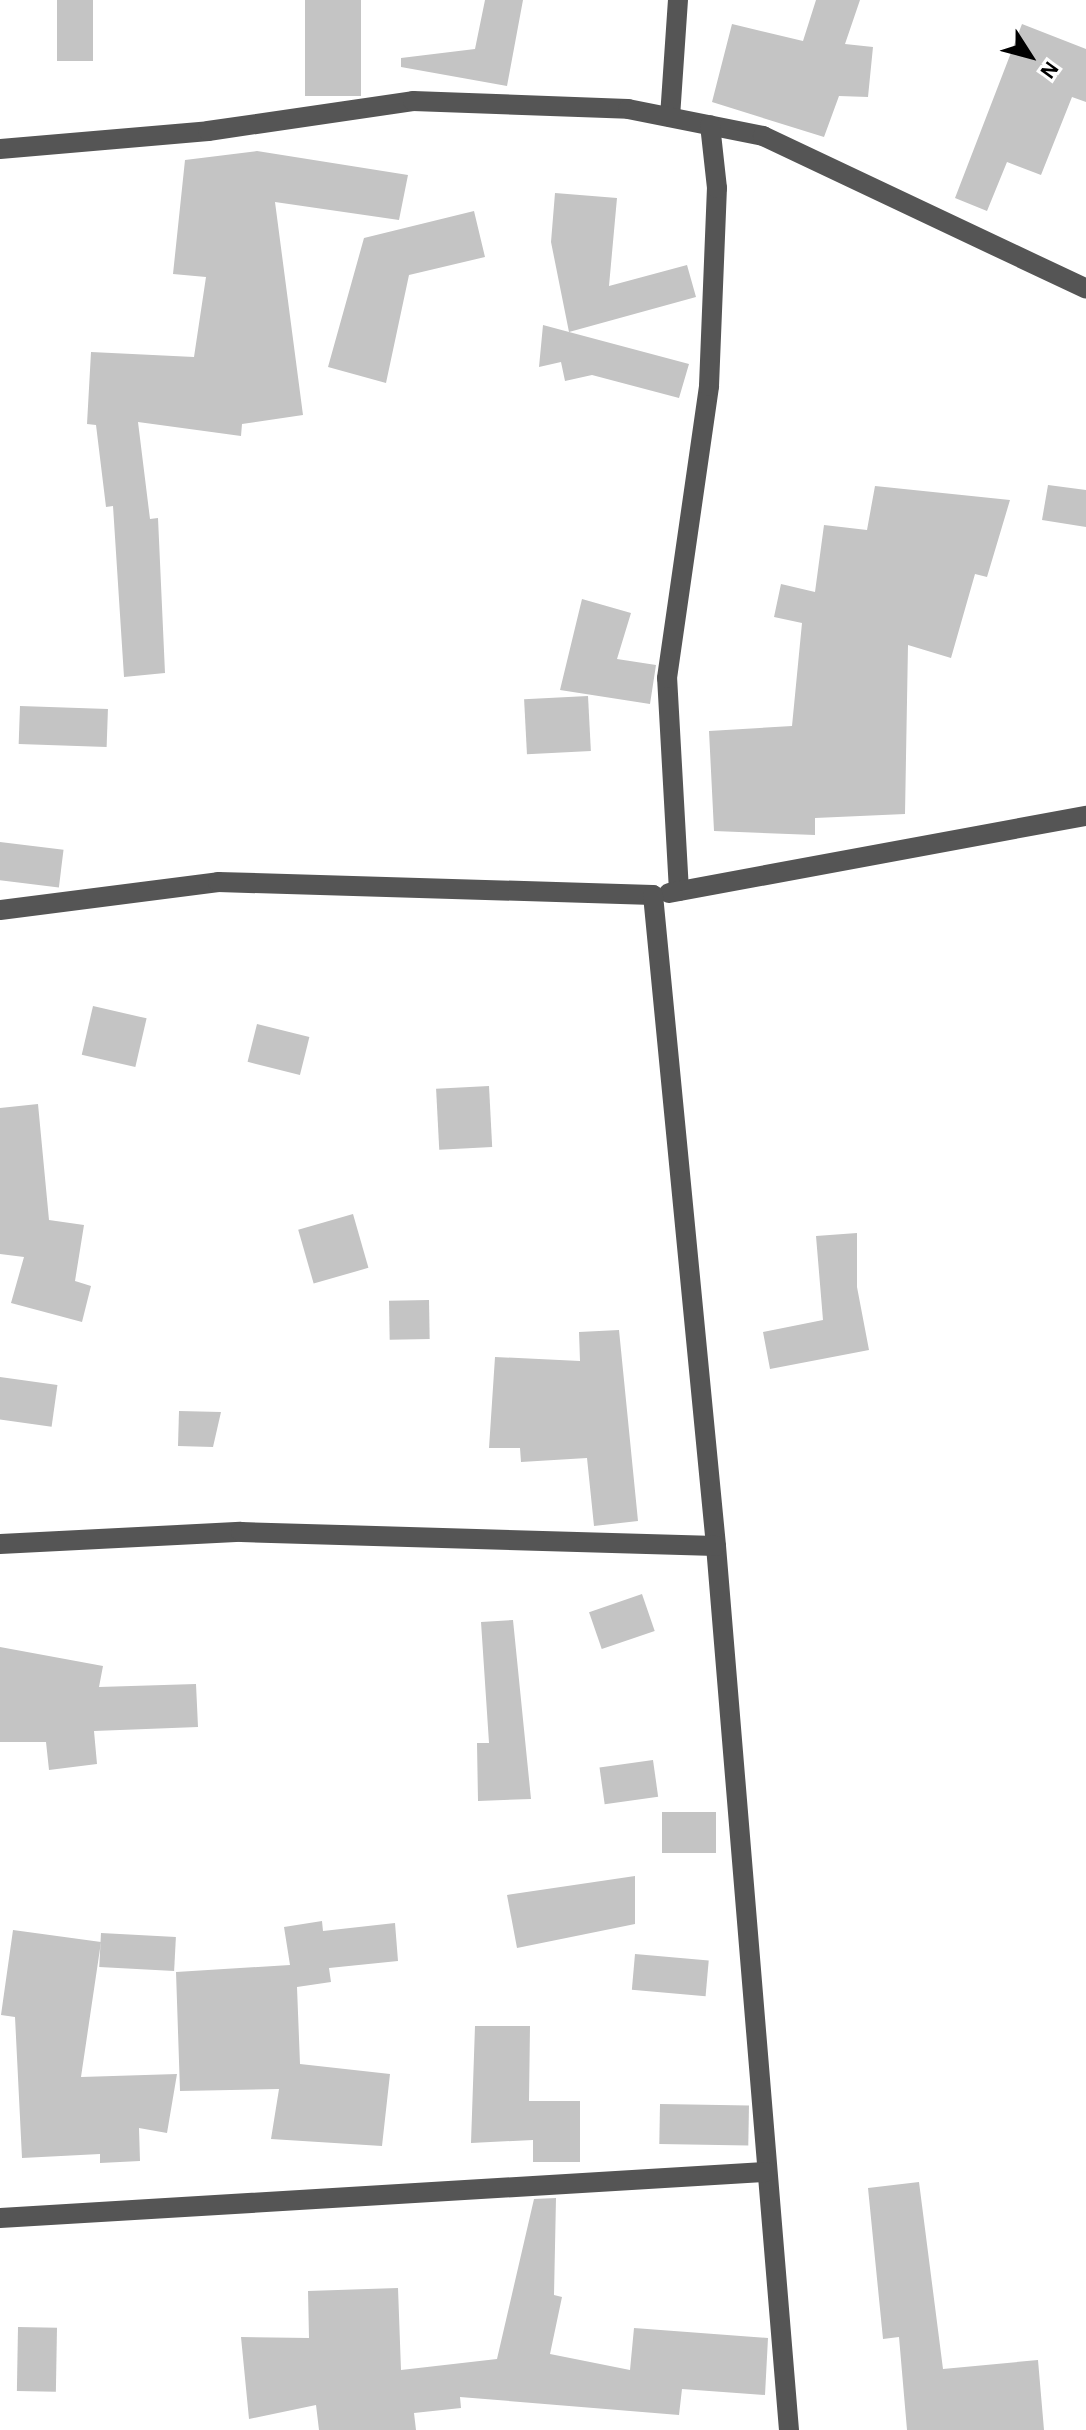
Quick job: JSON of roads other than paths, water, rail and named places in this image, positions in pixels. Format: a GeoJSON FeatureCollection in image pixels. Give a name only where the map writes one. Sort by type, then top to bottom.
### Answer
{"type":"FeatureCollection","features":[{"type":"Feature","properties":{"kind":"street"},"geometry":{"type":"LineString","coordinates":[[670,117],[678,0]]}},
{"type":"Feature","properties":{"kind":"street"},"geometry":{"type":"LineString","coordinates":[[0,149],[208,131],[413,101],[670,117],[763,136],[1086,289]]}},
{"type":"Feature","properties":{"kind":"street"},"geometry":{"type":"LineString","coordinates":[[679,891],[667,678],[709,386],[717,188],[710,125]]}},
{"type":"Feature","properties":{"kind":"street"},"geometry":{"type":"LineString","coordinates":[[0,910],[218,882],[653,895],[1086,816]]}},
{"type":"Feature","properties":{"kind":"street"},"geometry":{"type":"LineString","coordinates":[[653,895],[716,1546],[789,2430]]}},
{"type":"Feature","properties":{"kind":"street"},"geometry":{"type":"LineString","coordinates":[[0,1544],[241,1532],[716,1546]]}},
{"type":"Feature","properties":{"kind":"street"},"geometry":{"type":"LineString","coordinates":[[0,2218],[766,2172]]}}]}
